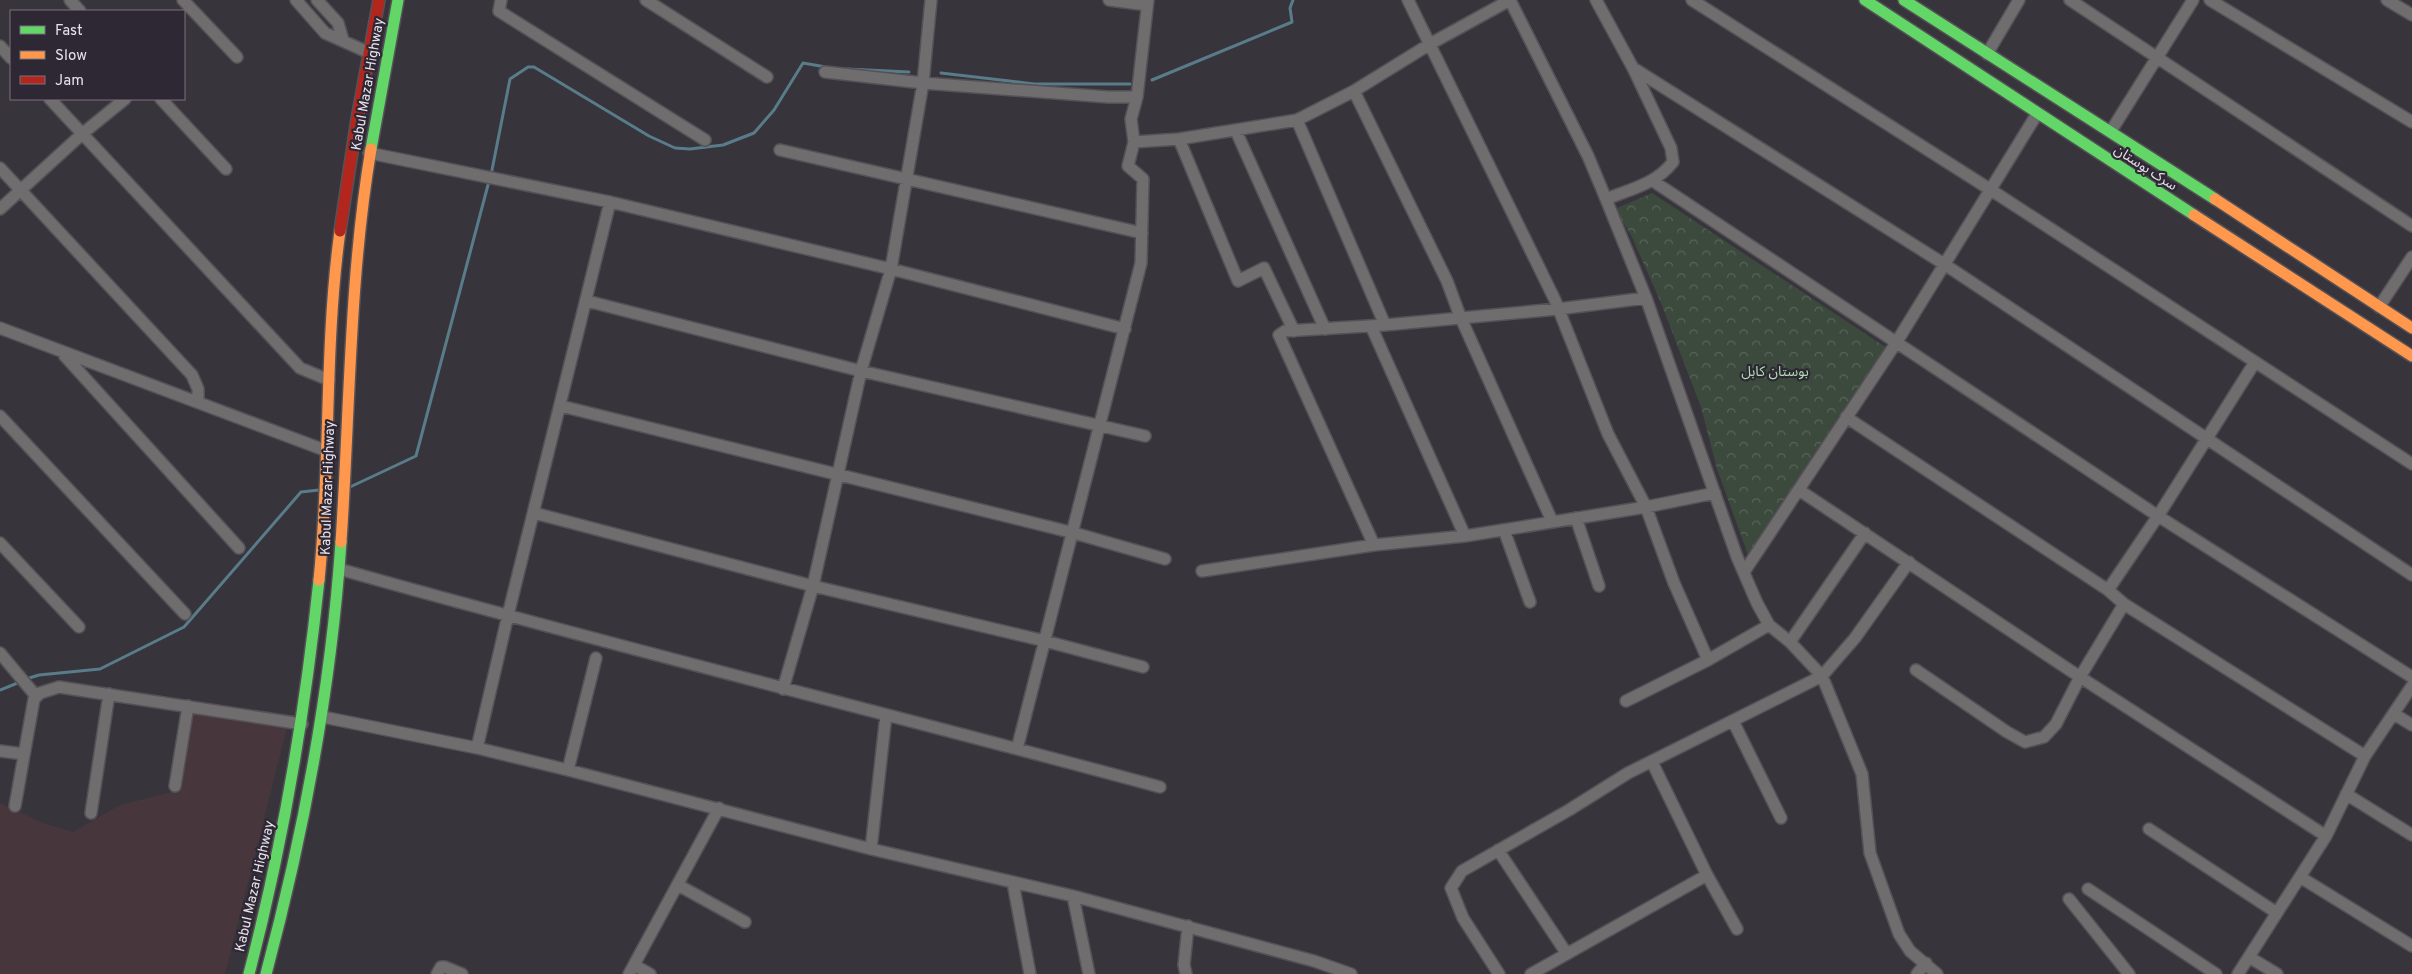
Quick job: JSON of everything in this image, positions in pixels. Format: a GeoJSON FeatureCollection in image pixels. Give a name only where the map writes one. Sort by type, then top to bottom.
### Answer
{"type":"FeatureCollection","features":[{"type":"Feature","properties":{"kind":"main road","name":"Kabul Mazar Highway"},"geometry":{"type":"LineString","coordinates":[[249,974],[268,905],[306,699],[324,515],[330,320],[342,214],[379,0]]}},
{"type":"Feature","properties":{"kind":"main road","name":"Kabul Mazar Highway"},"geometry":{"type":"LineString","coordinates":[[266,974],[288,897],[325,703],[339,568],[347,366],[361,216],[370,154],[398,0]]}},
{"type":"Feature","properties":{"kind":"main road","name":"سرک بوستان"},"geometry":{"type":"LineString","coordinates":[[1865,0],[2037,114],[2412,356]]}},
{"type":"Feature","properties":{"kind":"main road","name":"سرک بوستان"},"geometry":{"type":"LineString","coordinates":[[1904,0],[2068,106],[2111,131],[2412,328]]}},
{"type":"Feature","properties":{"kind":"main road"},"geometry":{"type":"LineString","coordinates":[[2055,125],[2068,106]]}},
{"type":"Feature","properties":{"kind":"main road"},"geometry":{"type":"LineString","coordinates":[[342,214],[361,216]]}},
{"type":"Feature","properties":{"kind":"main road"},"geometry":{"type":"LineString","coordinates":[[319,579],[337,581]]}},
{"type":"Feature","properties":{"kind":"main road"},"geometry":{"type":"LineString","coordinates":[[306,699],[325,703]]}},
{"type":"Feature","properties":{"kind":"street"},"geometry":{"type":"LineString","coordinates":[[70,0],[79,10]]}},
{"type":"Feature","properties":{"kind":"street"},"geometry":{"type":"LineString","coordinates":[[183,0],[237,57]]}},
{"type":"Feature","properties":{"kind":"street"},"geometry":{"type":"LineString","coordinates":[[296,0],[325,33],[369,53],[387,58]]}},
{"type":"Feature","properties":{"kind":"street"},"geometry":{"type":"LineString","coordinates":[[317,0],[338,23],[343,40]]}},
{"type":"Feature","properties":{"kind":"street"},"geometry":{"type":"LineString","coordinates":[[501,0],[500,11],[705,140]]}},
{"type":"Feature","properties":{"kind":"street"},"geometry":{"type":"LineString","coordinates":[[646,0],[767,77]]}},
{"type":"Feature","properties":{"kind":"street"},"geometry":{"type":"LineString","coordinates":[[783,689],[813,586],[861,371],[891,269],[923,83],[931,0]]}},
{"type":"Feature","properties":{"kind":"street"},"geometry":{"type":"LineString","coordinates":[[1017,748],[1074,533],[1141,263],[1143,179],[1128,166],[1134,142],[1131,118],[1137,97],[1147,2],[1109,0]]}},
{"type":"Feature","properties":{"kind":"street"},"geometry":{"type":"LineString","coordinates":[[1408,0],[1558,309],[1608,434],[1646,507],[1674,584],[1708,660]]}},
{"type":"Feature","properties":{"kind":"street"},"geometry":{"type":"LineString","coordinates":[[1134,142],[1178,139],[1297,120],[1354,91],[1430,44],[1510,0],[1588,156],[1606,198],[1646,298],[1736,557],[1756,603],[1769,625],[1790,642],[1822,676],[1862,774],[1870,853],[1900,934],[1910,952],[1926,963],[1937,974]]}},
{"type":"Feature","properties":{"kind":"street"},"geometry":{"type":"LineString","coordinates":[[1596,0],[1634,68],[1671,148],[1673,162],[1666,171],[1652,181],[1606,198]]}},
{"type":"Feature","properties":{"kind":"street"},"geometry":{"type":"LineString","coordinates":[[1692,0],[1991,190],[2412,464]]}},
{"type":"Feature","properties":{"kind":"street"},"geometry":{"type":"LineString","coordinates":[[1987,54],[2019,0]]}},
{"type":"Feature","properties":{"kind":"street"},"geometry":{"type":"LineString","coordinates":[[2070,0],[2412,226]]}},
{"type":"Feature","properties":{"kind":"street"},"geometry":{"type":"LineString","coordinates":[[2111,131],[2193,0]]}},
{"type":"Feature","properties":{"kind":"street"},"geometry":{"type":"LineString","coordinates":[[2210,0],[2412,122]]}},
{"type":"Feature","properties":{"kind":"street"},"geometry":{"type":"LineString","coordinates":[[2387,0],[2412,15]]}},
{"type":"Feature","properties":{"kind":"street"},"geometry":{"type":"LineString","coordinates":[[0,46],[10,57]]}},
{"type":"Feature","properties":{"kind":"street"},"geometry":{"type":"LineString","coordinates":[[1634,68],[1944,264],[2412,575]]}},
{"type":"Feature","properties":{"kind":"street"},"geometry":{"type":"LineString","coordinates":[[825,72],[923,83],[1108,97],[1137,97]]}},
{"type":"Feature","properties":{"kind":"street"},"geometry":{"type":"LineString","coordinates":[[1354,91],[1447,281],[1460,316],[1552,521]]}},
{"type":"Feature","properties":{"kind":"street"},"geometry":{"type":"LineString","coordinates":[[51,100],[300,368],[329,380]]}},
{"type":"Feature","properties":{"kind":"street"},"geometry":{"type":"LineString","coordinates":[[0,209],[82,134],[124,100]]}},
{"type":"Feature","properties":{"kind":"street"},"geometry":{"type":"LineString","coordinates":[[162,100],[226,169]]}},
{"type":"Feature","properties":{"kind":"street"},"geometry":{"type":"LineString","coordinates":[[1744,572],[1896,343],[2037,114]]}},
{"type":"Feature","properties":{"kind":"street"},"geometry":{"type":"LineString","coordinates":[[1297,120],[1385,325]]}},
{"type":"Feature","properties":{"kind":"street"},"geometry":{"type":"LineString","coordinates":[[1236,131],[1324,329]]}},
{"type":"Feature","properties":{"kind":"street"},"geometry":{"type":"LineString","coordinates":[[1178,139],[1238,281],[1264,268],[1294,330]]}},
{"type":"Feature","properties":{"kind":"street"},"geometry":{"type":"LineString","coordinates":[[780,150],[1142,233]]}},
{"type":"Feature","properties":{"kind":"street"},"geometry":{"type":"LineString","coordinates":[[370,154],[610,202],[891,269],[1125,329]]}},
{"type":"Feature","properties":{"kind":"street"},"geometry":{"type":"LineString","coordinates":[[0,168],[192,375],[198,389],[198,402]]}},
{"type":"Feature","properties":{"kind":"street"},"geometry":{"type":"LineString","coordinates":[[1652,181],[2158,516],[2412,678]]}},
{"type":"Feature","properties":{"kind":"street"},"geometry":{"type":"LineString","coordinates":[[478,748],[508,615],[610,202]]}},
{"type":"Feature","properties":{"kind":"street"},"geometry":{"type":"LineString","coordinates":[[2380,306],[2412,257]]}},
{"type":"Feature","properties":{"kind":"street"},"geometry":{"type":"LineString","coordinates":[[1374,545],[1280,336],[1285,331],[1385,325],[1460,316],[1558,309],[1646,298]]}},
{"type":"Feature","properties":{"kind":"street"},"geometry":{"type":"LineString","coordinates":[[587,301],[861,371],[1146,436]]}},
{"type":"Feature","properties":{"kind":"street"},"geometry":{"type":"LineString","coordinates":[[1370,326],[1465,536]]}},
{"type":"Feature","properties":{"kind":"street"},"geometry":{"type":"LineString","coordinates":[[0,328],[63,354],[198,402],[327,451]]}},
{"type":"Feature","properties":{"kind":"street"},"geometry":{"type":"LineString","coordinates":[[63,354],[240,548]]}},
{"type":"Feature","properties":{"kind":"street"},"geometry":{"type":"LineString","coordinates":[[2108,590],[2158,516],[2255,362]]}},
{"type":"Feature","properties":{"kind":"street"},"geometry":{"type":"LineString","coordinates":[[561,406],[1074,533],[1165,560]]}},
{"type":"Feature","properties":{"kind":"street"},"geometry":{"type":"LineString","coordinates":[[0,416],[185,614]]}},
{"type":"Feature","properties":{"kind":"street"},"geometry":{"type":"LineString","coordinates":[[1846,418],[2108,590],[2124,604],[2365,756]]}},
{"type":"Feature","properties":{"kind":"street"},"geometry":{"type":"LineString","coordinates":[[1799,490],[2080,677],[2326,836]]}},
{"type":"Feature","properties":{"kind":"street"},"geometry":{"type":"LineString","coordinates":[[1202,572],[1374,545],[1504,530],[1646,507],[1715,493]]}},
{"type":"Feature","properties":{"kind":"street"},"geometry":{"type":"LineString","coordinates":[[534,513],[813,586],[1045,641],[1143,667]]}},
{"type":"Feature","properties":{"kind":"street"},"geometry":{"type":"LineString","coordinates":[[1576,518],[1599,586]]}},
{"type":"Feature","properties":{"kind":"street"},"geometry":{"type":"LineString","coordinates":[[1504,530],[1530,602]]}},
{"type":"Feature","properties":{"kind":"street"},"geometry":{"type":"LineString","coordinates":[[1790,642],[1865,533]]}},
{"type":"Feature","properties":{"kind":"street"},"geometry":{"type":"LineString","coordinates":[[0,543],[80,627]]}},
{"type":"Feature","properties":{"kind":"street"},"geometry":{"type":"LineString","coordinates":[[1499,974],[1463,918],[1451,888],[1462,871],[1570,810],[1628,773],[1822,676],[1854,638],[1909,562]]}},
{"type":"Feature","properties":{"kind":"street"},"geometry":{"type":"LineString","coordinates":[[339,568],[783,689],[1017,748],[1160,787]]}},
{"type":"Feature","properties":{"kind":"street"},"geometry":{"type":"LineString","coordinates":[[1916,670],[2007,732],[2026,742],[2044,737],[2056,724],[2080,677],[2124,604]]}},
{"type":"Feature","properties":{"kind":"street"},"geometry":{"type":"LineString","coordinates":[[1626,701],[1708,660],[1769,625]]}},
{"type":"Feature","properties":{"kind":"street"},"geometry":{"type":"LineString","coordinates":[[0,653],[20,674],[34,693],[15,806]]}},
{"type":"Feature","properties":{"kind":"street"},"geometry":{"type":"LineString","coordinates":[[568,770],[596,658]]}},
{"type":"Feature","properties":{"kind":"street"},"geometry":{"type":"LineString","coordinates":[[2238,974],[2326,836],[2365,756],[2412,686]]}},
{"type":"Feature","properties":{"kind":"street"},"geometry":{"type":"LineString","coordinates":[[34,693],[59,687],[302,724]]}},
{"type":"Feature","properties":{"kind":"street"},"geometry":{"type":"LineString","coordinates":[[92,813],[109,694]]}},
{"type":"Feature","properties":{"kind":"street"},"geometry":{"type":"LineString","coordinates":[[175,786],[188,706]]}},
{"type":"Feature","properties":{"kind":"street"},"geometry":{"type":"LineString","coordinates":[[2394,714],[2412,725]]}},
{"type":"Feature","properties":{"kind":"street"},"geometry":{"type":"LineString","coordinates":[[871,849],[886,715]]}},
{"type":"Feature","properties":{"kind":"street"},"geometry":{"type":"LineString","coordinates":[[323,716],[478,748],[719,808],[871,849],[1073,896],[1188,926],[1351,974]]}},
{"type":"Feature","properties":{"kind":"street"},"geometry":{"type":"LineString","coordinates":[[1733,721],[1781,818]]}},
{"type":"Feature","properties":{"kind":"street"},"geometry":{"type":"LineString","coordinates":[[0,751],[24,754]]}},
{"type":"Feature","properties":{"kind":"street"},"geometry":{"type":"LineString","coordinates":[[1652,762],[1707,875],[1737,929]]}},
{"type":"Feature","properties":{"kind":"street"},"geometry":{"type":"LineString","coordinates":[[2346,794],[2412,835]]}},
{"type":"Feature","properties":{"kind":"street"},"geometry":{"type":"LineString","coordinates":[[650,974],[632,970],[719,808]]}},
{"type":"Feature","properties":{"kind":"street"},"geometry":{"type":"LineString","coordinates":[[2149,829],[2277,913]]}},
{"type":"Feature","properties":{"kind":"street"},"geometry":{"type":"LineString","coordinates":[[1498,850],[1567,954]]}},
{"type":"Feature","properties":{"kind":"street"},"geometry":{"type":"LineString","coordinates":[[1531,974],[1707,875]]}},
{"type":"Feature","properties":{"kind":"street"},"geometry":{"type":"LineString","coordinates":[[2300,877],[2412,946]]}},
{"type":"Feature","properties":{"kind":"street"},"geometry":{"type":"LineString","coordinates":[[1013,883],[1030,974]]}},
{"type":"Feature","properties":{"kind":"street"},"geometry":{"type":"LineString","coordinates":[[678,885],[745,922]]}},
{"type":"Feature","properties":{"kind":"street"},"geometry":{"type":"LineString","coordinates":[[2088,889],[2216,974]]}},
{"type":"Feature","properties":{"kind":"street"},"geometry":{"type":"LineString","coordinates":[[1073,896],[1089,974]]}},
{"type":"Feature","properties":{"kind":"street"},"geometry":{"type":"LineString","coordinates":[[2069,899],[2129,974]]}},
{"type":"Feature","properties":{"kind":"street"},"geometry":{"type":"LineString","coordinates":[[1186,974],[1184,965],[1188,926]]}},
{"type":"Feature","properties":{"kind":"street"},"geometry":{"type":"LineString","coordinates":[[2249,957],[2277,974]]}},
{"type":"Feature","properties":{"kind":"street"},"geometry":{"type":"LineString","coordinates":[[1917,974],[1926,963]]}},
{"type":"Feature","properties":{"kind":"street"},"geometry":{"type":"LineString","coordinates":[[437,974],[441,967],[446,967],[462,974]]}},
{"type":"Feature","properties":{"kind":"shaded area"},"geometry":{"type":"Polygon","coordinates":[[[188,712],[287,728],[225,974],[0,974],[0,803],[43,823],[73,832],[120,805],[180,790],[188,712]]]}},
{"type":"Feature","properties":{"kind":"green space","name":"بوستان کابل"},"geometry":{"type":"Polygon","coordinates":[[[1652,193],[1887,348],[1750,560],[1717,469],[1701,407],[1661,303],[1632,237],[1615,209],[1652,193]]]}},
{"type":"Feature","properties":{"kind":"waterway"},"geometry":{"type":"LineString","coordinates":[[1152,80],[1292,22],[1290,8],[1293,0]]}},
{"type":"Feature","properties":{"kind":"waterway"},"geometry":{"type":"LineString","coordinates":[[491,175],[510,79],[528,67],[534,67],[649,136],[675,148],[690,149],[723,145],[754,133],[774,110],[803,63],[826,67]]}},
{"type":"Feature","properties":{"kind":"waterway"},"geometry":{"type":"LineString","coordinates":[[847,69],[909,72]]}},
{"type":"Feature","properties":{"kind":"waterway"},"geometry":{"type":"LineString","coordinates":[[941,73],[1034,84],[1130,84]]}},
{"type":"Feature","properties":{"kind":"waterway"},"geometry":{"type":"LineString","coordinates":[[350,487],[416,456],[488,185]]}},
{"type":"Feature","properties":{"kind":"waterway"},"geometry":{"type":"LineString","coordinates":[[26,679],[39,675],[100,669],[184,627],[301,492],[319,490]]}},
{"type":"Feature","properties":{"kind":"waterway"},"geometry":{"type":"LineString","coordinates":[[0,690],[20,682]]}},
{"type":"Feature","properties":{"kind":"traffic: fast"},"geometry":{"type":"LineString","coordinates":[[371,149],[398,0]]}},
{"type":"Feature","properties":{"kind":"traffic: fast"},"geometry":{"type":"LineString","coordinates":[[1865,0],[2194,215]]}},
{"type":"Feature","properties":{"kind":"traffic: fast"},"geometry":{"type":"LineString","coordinates":[[1904,0],[2215,199]]}},
{"type":"Feature","properties":{"kind":"traffic: fast"},"geometry":{"type":"LineString","coordinates":[[266,974],[280,921],[314,760],[330,651],[341,542]]}},
{"type":"Feature","properties":{"kind":"traffic: fast"},"geometry":{"type":"LineString","coordinates":[[249,974],[292,778],[319,580]]}},
{"type":"Feature","properties":{"kind":"traffic: slow"},"geometry":{"type":"LineString","coordinates":[[341,542],[354,296],[358,247],[371,149]]}},
{"type":"Feature","properties":{"kind":"traffic: slow"},"geometry":{"type":"LineString","coordinates":[[2215,199],[2412,328]]}},
{"type":"Feature","properties":{"kind":"traffic: slow"},"geometry":{"type":"LineString","coordinates":[[2194,215],[2412,356]]}},
{"type":"Feature","properties":{"kind":"traffic: slow"},"geometry":{"type":"LineString","coordinates":[[319,580],[325,493],[329,362],[340,231]]}},
{"type":"Feature","properties":{"kind":"traffic: jam"},"geometry":{"type":"LineString","coordinates":[[340,231],[357,119],[379,0]]}}]}
